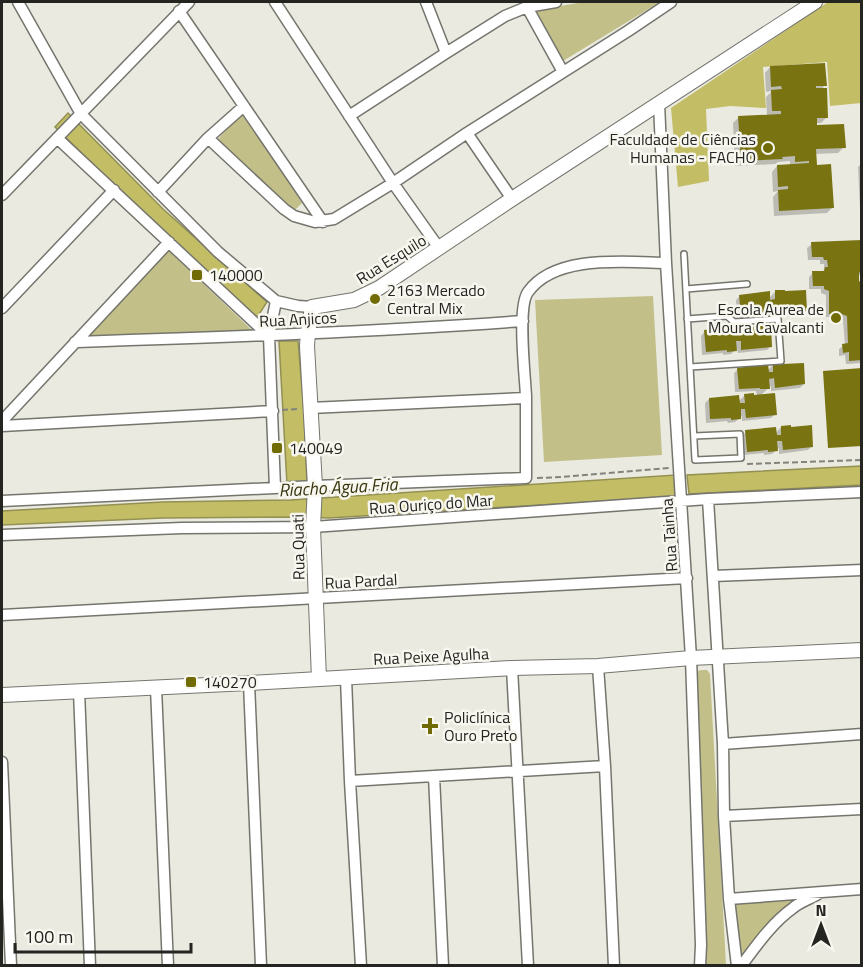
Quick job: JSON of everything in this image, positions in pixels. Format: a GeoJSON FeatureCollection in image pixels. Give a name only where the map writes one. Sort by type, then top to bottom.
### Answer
{"type":"FeatureCollection","features":[{"type":"Feature","properties":{"kind":"street","name":"Rua Esquilo"},"geometry":{"type":"LineString","coordinates":[[18,2],[80,115],[218,252],[276,301],[312,307],[354,300],[379,288],[815,2]]}},
{"type":"Feature","properties":{"kind":"street"},"geometry":{"type":"LineString","coordinates":[[2,195],[189,2]]}},
{"type":"Feature","properties":{"kind":"street"},"geometry":{"type":"LineString","coordinates":[[274,2],[393,183],[439,248]]}},
{"type":"Feature","properties":{"kind":"street"},"geometry":{"type":"LineString","coordinates":[[426,2],[446,53]]}},
{"type":"Feature","properties":{"kind":"street"},"geometry":{"type":"LineString","coordinates":[[349,116],[505,16],[526,7],[556,2]]}},
{"type":"Feature","properties":{"kind":"street"},"geometry":{"type":"LineString","coordinates":[[208,138],[294,216],[315,222],[334,219],[671,2]]}},
{"type":"Feature","properties":{"kind":"street"},"geometry":{"type":"LineString","coordinates":[[526,7],[563,72]]}},
{"type":"Feature","properties":{"kind":"street"},"geometry":{"type":"LineString","coordinates":[[179,11],[323,222]]}},
{"type":"Feature","properties":{"kind":"street","name":"Rua Tainha"},"geometry":{"type":"LineString","coordinates":[[659,103],[666,263],[691,658],[700,966]]}},
{"type":"Feature","properties":{"kind":"street"},"geometry":{"type":"LineString","coordinates":[[158,192],[208,138],[244,106]]}},
{"type":"Feature","properties":{"kind":"street"},"geometry":{"type":"LineString","coordinates":[[467,133],[512,199]]}},
{"type":"Feature","properties":{"kind":"street"},"geometry":{"type":"LineString","coordinates":[[59,136],[269,336]]}},
{"type":"Feature","properties":{"kind":"street"},"geometry":{"type":"LineString","coordinates":[[2,308],[114,190]]}},
{"type":"Feature","properties":{"kind":"street"},"geometry":{"type":"LineString","coordinates":[[3,418],[169,242]]}},
{"type":"Feature","properties":{"kind":"street"},"geometry":{"type":"LineString","coordinates":[[308,408],[526,398],[523,321],[525,296],[535,284],[549,275],[575,265],[603,262],[666,263]]}},
{"type":"Feature","properties":{"kind":"street"},"geometry":{"type":"LineString","coordinates":[[276,301],[269,336],[278,410],[281,488]]}},
{"type":"Feature","properties":{"kind":"street","name":"Rua Quati"},"geometry":{"type":"LineString","coordinates":[[312,307],[308,333],[308,408],[314,487],[313,524],[319,679]]}},
{"type":"Feature","properties":{"kind":"street","name":"Rua Anjicos"},"geometry":{"type":"LineString","coordinates":[[75,342],[269,336],[523,321]]}},
{"type":"Feature","properties":{"kind":"street","name":"Rua Ouriço do Mar"},"geometry":{"type":"LineString","coordinates":[[2,501],[526,478],[526,398]]}},
{"type":"Feature","properties":{"kind":"street"},"geometry":{"type":"LineString","coordinates":[[3,418],[278,410]]}},
{"type":"Feature","properties":{"kind":"street","name":"Rua Ouriço do Mar"},"geometry":{"type":"LineString","coordinates":[[2,535],[313,524],[682,499],[708,500],[861,492]]}},
{"type":"Feature","properties":{"kind":"street"},"geometry":{"type":"LineString","coordinates":[[708,500],[723,744],[723,816],[729,899],[739,966]]}},
{"type":"Feature","properties":{"kind":"street"},"geometry":{"type":"LineString","coordinates":[[713,576],[861,570]]}},
{"type":"Feature","properties":{"kind":"street","name":"Rua Pardal"},"geometry":{"type":"LineString","coordinates":[[2,615],[687,578]]}},
{"type":"Feature","properties":{"kind":"street","name":"Rua Peixe Agulha"},"geometry":{"type":"LineString","coordinates":[[2,695],[249,684],[512,668],[598,666],[691,658],[861,650]]}},
{"type":"Feature","properties":{"kind":"street"},"geometry":{"type":"LineString","coordinates":[[598,666],[614,966]]}},
{"type":"Feature","properties":{"kind":"street"},"geometry":{"type":"LineString","coordinates":[[512,668],[528,966]]}},
{"type":"Feature","properties":{"kind":"street"},"geometry":{"type":"LineString","coordinates":[[346,678],[361,966]]}},
{"type":"Feature","properties":{"kind":"street"},"geometry":{"type":"LineString","coordinates":[[249,684],[261,966]]}},
{"type":"Feature","properties":{"kind":"street"},"geometry":{"type":"LineString","coordinates":[[156,688],[168,966]]}},
{"type":"Feature","properties":{"kind":"street"},"geometry":{"type":"LineString","coordinates":[[79,692],[90,966]]}},
{"type":"Feature","properties":{"kind":"street"},"geometry":{"type":"LineString","coordinates":[[723,744],[861,734]]}},
{"type":"Feature","properties":{"kind":"street"},"geometry":{"type":"LineString","coordinates":[[2,762],[11,966]]}},
{"type":"Feature","properties":{"kind":"street"},"geometry":{"type":"LineString","coordinates":[[350,781],[605,766]]}},
{"type":"Feature","properties":{"kind":"street"},"geometry":{"type":"LineString","coordinates":[[434,776],[443,966]]}},
{"type":"Feature","properties":{"kind":"street"},"geometry":{"type":"LineString","coordinates":[[723,816],[861,809]]}},
{"type":"Feature","properties":{"kind":"street"},"geometry":{"type":"LineString","coordinates":[[729,899],[861,889]]}},
{"type":"Feature","properties":{"kind":"street"},"geometry":{"type":"LineString","coordinates":[[739,966],[760,940],[793,907],[824,891]]}},
{"type":"Feature","properties":{"kind":"lane"},"geometry":{"type":"LineString","coordinates":[[684,254],[695,460],[741,458],[740,434],[694,436]]}},
{"type":"Feature","properties":{"kind":"lane"},"geometry":{"type":"LineString","coordinates":[[686,289],[747,284]]}},
{"type":"Feature","properties":{"kind":"lane"},"geometry":{"type":"LineString","coordinates":[[687,319],[727,316],[734,321],[778,319],[781,362],[690,367]]}},
{"type":"Feature","properties":{"kind":"lane"},"geometry":{"type":"LineString","coordinates":[[674,381],[690,381]]}},
{"type":"Feature","properties":{"kind":"path"},"geometry":{"type":"LineString","coordinates":[[278,410],[308,408]]}},
{"type":"Feature","properties":{"kind":"shaded area"},"geometry":{"type":"Polygon","coordinates":[[[584,2],[660,2],[563,61],[536,10],[584,2]]]}},
{"type":"Feature","properties":{"kind":"shaded area"},"geometry":{"type":"Polygon","coordinates":[[[828,2],[861,2],[861,103],[830,106],[827,62],[763,67],[766,108],[730,106],[706,109],[709,181],[678,187],[671,108],[828,2]]]}},
{"type":"Feature","properties":{"kind":"shaded area"},"geometry":{"type":"Polygon","coordinates":[[[243,112],[302,203],[294,211],[277,200],[218,139],[243,112]]]}},
{"type":"Feature","properties":{"kind":"shaded area"},"geometry":{"type":"Polygon","coordinates":[[[68,113],[163,209],[267,302],[256,319],[55,127],[68,113]]]}},
{"type":"Feature","properties":{"kind":"shaded area"},"geometry":{"type":"Polygon","coordinates":[[[167,249],[255,333],[85,340],[167,249]]]}},
{"type":"Feature","properties":{"kind":"shaded area"},"geometry":{"type":"Polygon","coordinates":[[[653,296],[662,455],[544,462],[535,300],[653,296]]]}},
{"type":"Feature","properties":{"kind":"shaded area"},"geometry":{"type":"Polygon","coordinates":[[[279,341],[298,341],[307,484],[287,484],[279,341]]]}},
{"type":"Feature","properties":{"kind":"shaded area"},"geometry":{"type":"Polygon","coordinates":[[[861,466],[861,485],[689,494],[687,475],[861,466]]]}},
{"type":"Feature","properties":{"kind":"shaded area"},"geometry":{"type":"Polygon","coordinates":[[[676,475],[677,496],[670,497],[329,518],[163,518],[2,525],[2,511],[162,502],[291,500],[676,475]]]}},
{"type":"Feature","properties":{"kind":"shaded area"},"geometry":{"type":"Polygon","coordinates":[[[707,670],[710,674],[726,965],[702,965],[695,677],[697,671],[707,670]]]}},
{"type":"Feature","properties":{"kind":"shaded area"},"geometry":{"type":"Polygon","coordinates":[[[798,900],[740,962],[733,904],[798,900]]]}},
{"type":"Feature","properties":{"kind":"building"},"geometry":{"type":"Polygon","coordinates":[[[825,63],[827,86],[816,86],[816,88],[827,88],[828,118],[817,118],[817,125],[844,124],[846,148],[816,149],[817,165],[831,164],[834,208],[779,211],[778,190],[788,189],[788,186],[778,187],[777,165],[809,163],[809,161],[795,162],[795,156],[782,157],[783,159],[741,161],[738,116],[781,114],[781,111],[772,111],[771,90],[782,89],[781,86],[771,87],[770,66],[825,63]]]}},
{"type":"Feature","properties":{"kind":"building"},"geometry":{"type":"Polygon","coordinates":[[[862,240],[862,275],[859,272],[859,281],[862,283],[862,360],[849,361],[849,352],[843,353],[842,344],[848,343],[847,316],[829,314],[829,291],[824,289],[824,286],[813,286],[812,271],[824,271],[825,267],[828,267],[827,260],[823,257],[812,257],[811,242],[862,240]]]}},
{"type":"Feature","properties":{"kind":"building"},"geometry":{"type":"Polygon","coordinates":[[[775,290],[806,290],[807,311],[776,315],[776,305],[771,306],[772,315],[741,316],[739,295],[770,291],[770,300],[775,299],[775,290]]]}},
{"type":"Feature","properties":{"kind":"building"},"geometry":{"type":"Polygon","coordinates":[[[750,325],[750,327],[771,325],[772,347],[741,350],[741,341],[736,341],[737,351],[706,352],[704,330],[735,327],[735,335],[740,335],[740,326],[750,325]]]}},
{"type":"Feature","properties":{"kind":"building"},"geometry":{"type":"Polygon","coordinates":[[[773,363],[804,363],[805,384],[775,388],[774,378],[769,379],[770,389],[739,389],[737,368],[768,364],[769,372],[773,372],[773,363]]]}},
{"type":"Feature","properties":{"kind":"building"},"geometry":{"type":"Polygon","coordinates":[[[862,368],[862,446],[828,448],[823,371],[862,368]]]}},
{"type":"Feature","properties":{"kind":"building"},"geometry":{"type":"Polygon","coordinates":[[[754,393],[754,395],[775,393],[777,415],[746,418],[745,409],[741,409],[741,419],[710,419],[709,398],[739,395],[740,403],[745,403],[744,394],[754,393]]]}},
{"type":"Feature","properties":{"kind":"building"},"geometry":{"type":"Polygon","coordinates":[[[791,425],[791,427],[812,425],[813,447],[783,450],[782,441],[777,441],[778,451],[747,452],[745,430],[776,427],[777,435],[781,435],[781,426],[791,425]]]}},
{"type":"Feature","properties":{"kind":"place","name":"Faculdade de Ciências Humanas - FACHO"},"geometry":{"type":"Point","coordinates":[768,148]}},
{"type":"Feature","properties":{"kind":"place","name":"140000"},"geometry":{"type":"Point","coordinates":[197,275]}},
{"type":"Feature","properties":{"kind":"place","name":"2163 Mercado Central Mix"},"geometry":{"type":"Point","coordinates":[375,299]}},
{"type":"Feature","properties":{"kind":"place","name":"Escola Aurea de Moura Cavalcanti"},"geometry":{"type":"Point","coordinates":[836,318]}},
{"type":"Feature","properties":{"kind":"place","name":"140049"},"geometry":{"type":"Point","coordinates":[277,448]}},
{"type":"Feature","properties":{"kind":"place","name":"140270"},"geometry":{"type":"Point","coordinates":[191,682]}},
{"type":"Feature","properties":{"kind":"place","name":"Policlínica Ouro Preto"},"geometry":{"type":"Point","coordinates":[430,726]}},
{"type":"Feature","properties":{"kind":"water label","name":"Riacho Água Fria"},"geometry":{"type":"Point","coordinates":[338,487]}}]}
